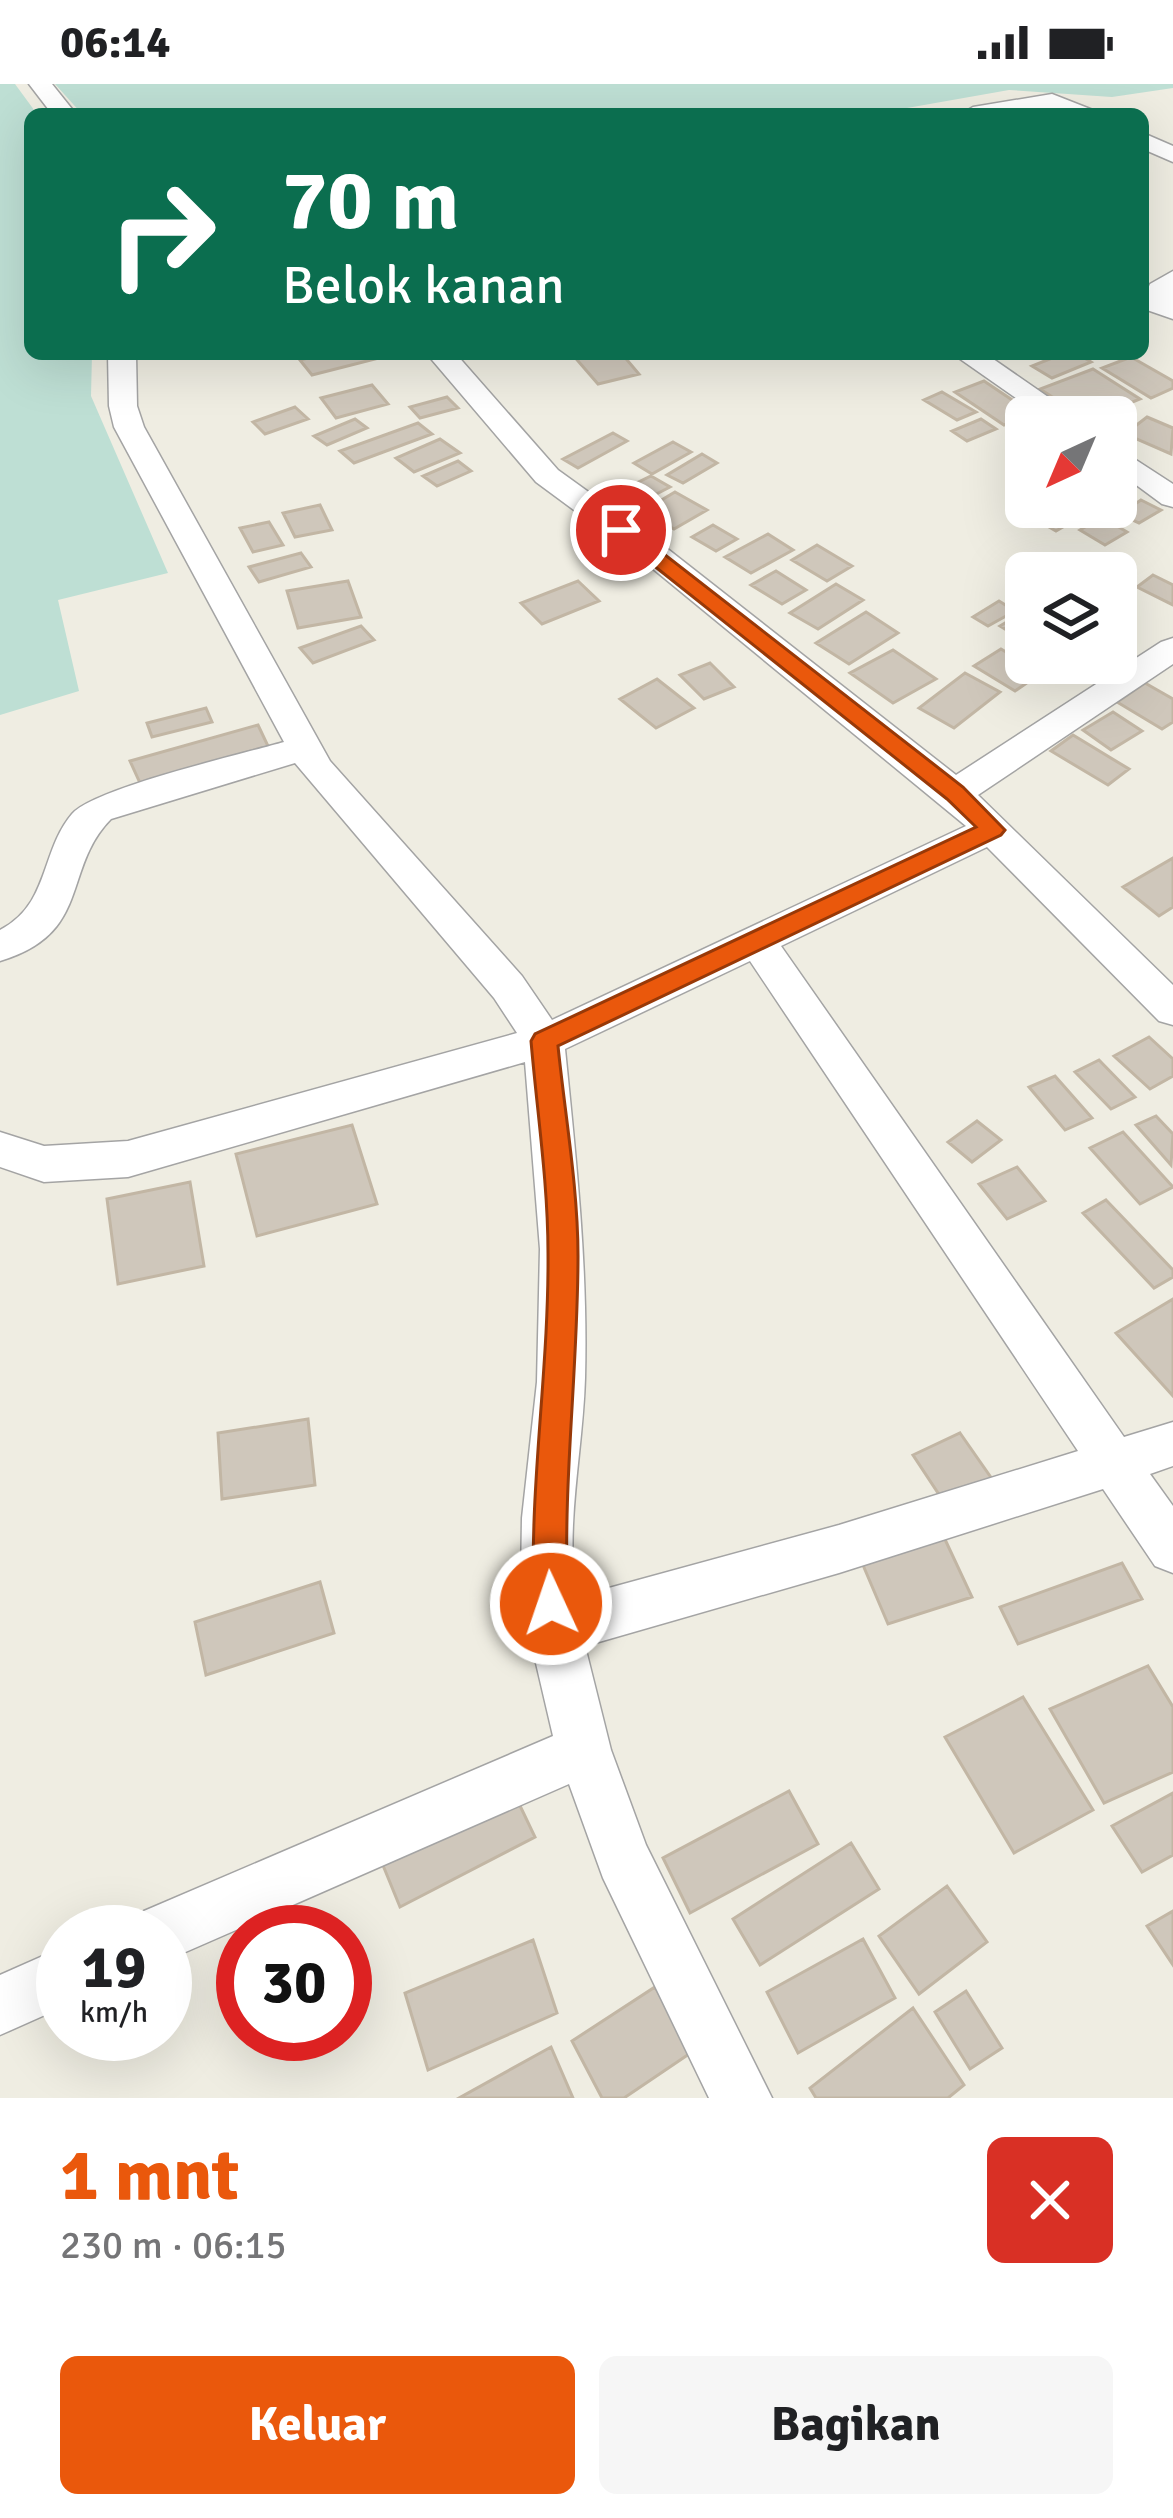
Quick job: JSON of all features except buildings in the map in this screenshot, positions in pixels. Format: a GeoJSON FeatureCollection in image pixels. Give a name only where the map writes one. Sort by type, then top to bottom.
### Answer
{"type":"FeatureCollection","features":[{"type":"Feature","properties":{"kind":"street"},"geometry":{"type":"LineString","coordinates":[[40,84],[59,108]]}},
{"type":"Feature","properties":{"kind":"street"},"geometry":{"type":"LineString","coordinates":[[1009,108],[1052,101],[1073,108]]}},
{"type":"Feature","properties":{"kind":"street"},"geometry":{"type":"LineString","coordinates":[[1158,308],[1159,288],[1173,279]]}},
{"type":"Feature","properties":{"kind":"street"},"geometry":{"type":"LineString","coordinates":[[122,360],[122,406],[129,427],[304,748],[449,924],[508,987],[544,1041],[563,1249],[561,1382],[547,1519],[547,1578],[554,1629],[584,1750],[623,1858],[741,2098]]}},
{"type":"Feature","properties":{"kind":"street"},"geometry":{"type":"LineString","coordinates":[[446,360],[547,476],[658,557],[955,793],[1173,1010]]}},
{"type":"Feature","properties":{"kind":"street"},"geometry":{"type":"LineString","coordinates":[[978,361],[1030,396]]}},
{"type":"Feature","properties":{"kind":"street"},"geometry":{"type":"LineString","coordinates":[[1137,471],[1173,498]]}},
{"type":"Feature","properties":{"kind":"street"},"geometry":{"type":"LineString","coordinates":[[955,793],[1173,649]]}},
{"type":"Feature","properties":{"kind":"street"},"geometry":{"type":"LineString","coordinates":[[0,947],[49,916],[83,824],[98,810],[304,748]]}},
{"type":"Feature","properties":{"kind":"street"},"geometry":{"type":"LineString","coordinates":[[0,1150],[44,1164],[128,1159],[544,1041],[993,830]]}},
{"type":"Feature","properties":{"kind":"street"},"geometry":{"type":"LineString","coordinates":[[758,942],[1173,1549]]}},
{"type":"Feature","properties":{"kind":"street"},"geometry":{"type":"LineString","coordinates":[[554,1629],[1173,1444]]}},
{"type":"Feature","properties":{"kind":"street"},"geometry":{"type":"LineString","coordinates":[[192,1921],[584,1750]]}},
{"type":"Feature","properties":{"kind":"street"},"geometry":{"type":"LineString","coordinates":[[0,2005],[36,1989]]}},
{"type":"Feature","properties":{"kind":"shaded area"},"geometry":{"type":"Polygon","coordinates":[[[0,84],[15,84],[33,108],[24,108],[24,360],[92,360],[91,396],[168,573],[58,600],[79,691],[0,715],[0,84]]]}},
{"type":"Feature","properties":{"kind":"shaded area"},"geometry":{"type":"Polygon","coordinates":[[[55,84],[1173,84],[1173,88],[1112,97],[1009,90],[907,108],[77,108],[55,84]]]}},
{"type":"Feature","properties":{"kind":"route"},"geometry":{"type":"LineString","coordinates":[[551,1604],[547,1519],[561,1382],[563,1249],[544,1041],[993,830],[955,793],[621,530]]}}]}
